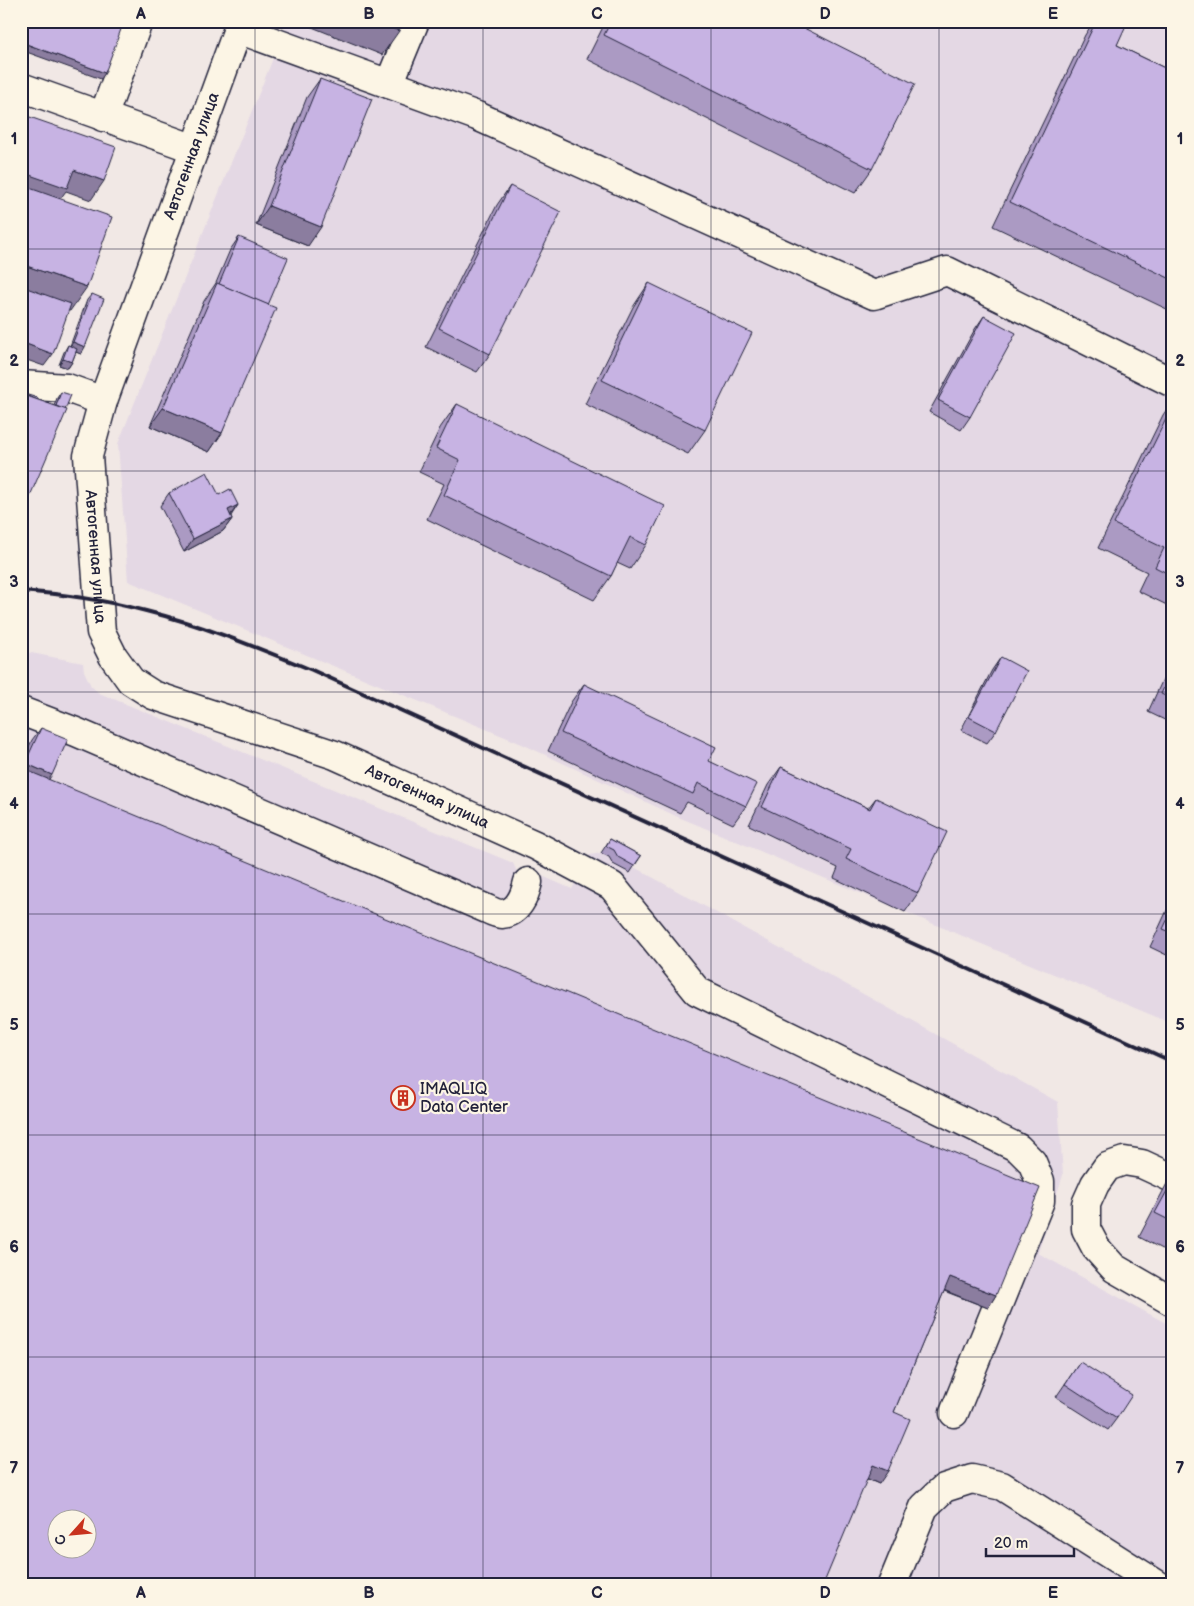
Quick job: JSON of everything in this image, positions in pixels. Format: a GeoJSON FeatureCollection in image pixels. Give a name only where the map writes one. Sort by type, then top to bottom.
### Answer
{"type":"FeatureCollection","features":[{"type":"Feature","properties":{"kind":"street"},"geometry":{"type":"LineString","coordinates":[[389,84],[415,21]]}},
{"type":"Feature","properties":{"kind":"street"},"geometry":{"type":"LineString","coordinates":[[103,117],[138,22]]}},
{"type":"Feature","properties":{"kind":"street"},"geometry":{"type":"LineString","coordinates":[[239,25],[389,84],[477,116],[874,295],[947,271],[1173,383]]}},
{"type":"Feature","properties":{"kind":"street","name":"Автогенная улица"},"geometry":{"type":"LineString","coordinates":[[239,25],[103,401],[88,456],[101,632],[113,656],[131,681],[153,695],[335,755],[535,844],[612,886],[697,992],[1018,1148],[1032,1162],[1040,1181],[1040,1201],[954,1413]]}},
{"type":"Feature","properties":{"kind":"street"},"geometry":{"type":"LineString","coordinates":[[21,87],[195,149]]}},
{"type":"Feature","properties":{"kind":"street"},"geometry":{"type":"LineString","coordinates":[[21,385],[67,388],[103,401]]}},
{"type":"Feature","properties":{"kind":"street"},"geometry":{"type":"LineString","coordinates":[[21,711],[85,736],[487,909],[502,914],[515,909],[524,896],[528,882]]}},
{"type":"Feature","properties":{"kind":"street"},"geometry":{"type":"LineString","coordinates":[[1170,1177],[1142,1164],[1124,1161],[1107,1168],[1095,1184],[1086,1204],[1086,1229],[1096,1248],[1114,1268],[1173,1302]]}},
{"type":"Feature","properties":{"kind":"street"},"geometry":{"type":"LineString","coordinates":[[892,1585],[924,1507],[944,1488],[972,1480],[1002,1486],[1158,1585]]}},
{"type":"Feature","properties":{"kind":"shaded area"},"geometry":{"type":"Polygon","coordinates":[[[288,21],[1173,21],[1173,1024],[676,816],[522,744],[128,581],[118,444],[288,21]]]}},
{"type":"Feature","properties":{"kind":"shaded area","name":"IMAQLIQ Data Center"},"geometry":{"type":"Polygon","coordinates":[[[21,651],[83,663],[84,671],[91,686],[99,693],[513,863],[521,881],[528,882],[542,876],[572,889],[590,855],[601,853],[604,849],[637,863],[634,867],[1058,1102],[1063,1175],[1038,1253],[1173,1327],[1173,1585],[21,1585],[21,651]]]}},
{"type":"Feature","properties":{"kind":"building"},"geometry":{"type":"Polygon","coordinates":[[[21,21],[124,21],[105,73],[21,42],[21,21]]]}},
{"type":"Feature","properties":{"kind":"building"},"geometry":{"type":"Polygon","coordinates":[[[375,21],[403,21],[399,31],[375,21]]]}},
{"type":"Feature","properties":{"kind":"building"},"geometry":{"type":"Polygon","coordinates":[[[611,21],[790,21],[915,84],[872,169],[604,35],[611,21]]]}},
{"type":"Feature","properties":{"kind":"building"},"geometry":{"type":"Polygon","coordinates":[[[1096,21],[1124,21],[1127,23],[1117,45],[1173,72],[1173,280],[1010,202],[1096,21]]]}},
{"type":"Feature","properties":{"kind":"building"},"geometry":{"type":"Polygon","coordinates":[[[320,79],[372,99],[321,227],[269,206],[320,79]]]}},
{"type":"Feature","properties":{"kind":"building"},"geometry":{"type":"Polygon","coordinates":[[[21,114],[116,147],[104,181],[74,170],[67,188],[21,172],[21,114]]]}},
{"type":"Feature","properties":{"kind":"building"},"geometry":{"type":"Polygon","coordinates":[[[21,185],[112,217],[87,287],[21,264],[21,185]]]}},
{"type":"Feature","properties":{"kind":"building"},"geometry":{"type":"Polygon","coordinates":[[[510,186],[561,212],[490,354],[439,328],[510,186]]]}},
{"type":"Feature","properties":{"kind":"building"},"geometry":{"type":"Polygon","coordinates":[[[239,237],[288,258],[268,305],[219,284],[239,237]]]}},
{"type":"Feature","properties":{"kind":"building"},"geometry":{"type":"Polygon","coordinates":[[[217,283],[276,308],[222,433],[163,408],[217,283]]]}},
{"type":"Feature","properties":{"kind":"building"},"geometry":{"type":"Polygon","coordinates":[[[649,283],[752,333],[705,430],[602,380],[649,283]]]}},
{"type":"Feature","properties":{"kind":"building"},"geometry":{"type":"Polygon","coordinates":[[[21,286],[71,304],[53,354],[21,342],[21,286]]]}},
{"type":"Feature","properties":{"kind":"building"},"geometry":{"type":"Polygon","coordinates":[[[92,294],[104,299],[85,347],[73,342],[92,294]]]}},
{"type":"Feature","properties":{"kind":"building"},"geometry":{"type":"Polygon","coordinates":[[[984,316],[1016,333],[970,417],[938,400],[984,316]]]}},
{"type":"Feature","properties":{"kind":"building"},"geometry":{"type":"Polygon","coordinates":[[[68,345],[77,349],[72,362],[63,359],[68,345]]]}},
{"type":"Feature","properties":{"kind":"building"},"geometry":{"type":"Polygon","coordinates":[[[61,392],[71,395],[65,410],[56,406],[61,392]]]}},
{"type":"Feature","properties":{"kind":"building"},"geometry":{"type":"Polygon","coordinates":[[[21,394],[38,398],[38,400],[21,394]]]}},
{"type":"Feature","properties":{"kind":"building"},"geometry":{"type":"Polygon","coordinates":[[[21,394],[67,410],[30,496],[21,495],[21,394]]]}},
{"type":"Feature","properties":{"kind":"building"},"geometry":{"type":"Polygon","coordinates":[[[457,404],[665,506],[646,545],[630,537],[611,576],[444,495],[460,460],[436,448],[457,404]]]}},
{"type":"Feature","properties":{"kind":"building"},"geometry":{"type":"Polygon","coordinates":[[[1173,405],[1173,576],[1155,567],[1164,548],[1114,524],[1173,405]]]}},
{"type":"Feature","properties":{"kind":"building"},"geometry":{"type":"Polygon","coordinates":[[[207,472],[219,495],[230,489],[238,505],[228,510],[232,519],[193,539],[169,493],[207,472]]]}},
{"type":"Feature","properties":{"kind":"building"},"geometry":{"type":"Polygon","coordinates":[[[1001,657],[1027,671],[996,731],[969,717],[1001,657]]]}},
{"type":"Feature","properties":{"kind":"building"},"geometry":{"type":"Polygon","coordinates":[[[1173,667],[1173,699],[1161,694],[1173,667]]]}},
{"type":"Feature","properties":{"kind":"building"},"geometry":{"type":"Polygon","coordinates":[[[584,684],[716,747],[709,761],[757,784],[746,806],[698,783],[693,794],[561,733],[584,684]]]}},
{"type":"Feature","properties":{"kind":"building"},"geometry":{"type":"Polygon","coordinates":[[[41,728],[68,739],[52,775],[25,763],[41,728]]]}},
{"type":"Feature","properties":{"kind":"building"},"geometry":{"type":"Polygon","coordinates":[[[781,767],[870,809],[876,798],[947,832],[918,893],[846,859],[851,849],[762,807],[781,767]]]}},
{"type":"Feature","properties":{"kind":"building","name":"IMAQLIQ Data Center"},"geometry":{"type":"Polygon","coordinates":[[[21,768],[1040,1188],[996,1295],[950,1277],[894,1412],[910,1419],[888,1471],[873,1465],[823,1585],[21,1585],[21,768]]]}},
{"type":"Feature","properties":{"kind":"building"},"geometry":{"type":"Polygon","coordinates":[[[610,839],[641,856],[634,866],[618,857],[614,850],[606,846],[610,839]]]}},
{"type":"Feature","properties":{"kind":"building"},"geometry":{"type":"Polygon","coordinates":[[[1173,908],[1173,933],[1163,929],[1173,908]]]}},
{"type":"Feature","properties":{"kind":"building"},"geometry":{"type":"Polygon","coordinates":[[[1173,1180],[1173,1222],[1155,1213],[1173,1180]]]}},
{"type":"Feature","properties":{"kind":"building"},"geometry":{"type":"Polygon","coordinates":[[[1080,1362],[1132,1395],[1117,1418],[1065,1384],[1080,1362]]]}},
{"type":"Feature","properties":{"kind":"railway"},"geometry":{"type":"LineString","coordinates":[[21,591],[68,596],[131,607],[188,623],[312,670],[1173,1062]]}},
{"type":"Feature","properties":{"kind":"place","name":"IMAQLIQ Data Center"},"geometry":{"type":"Point","coordinates":[403,1098]}}]}
